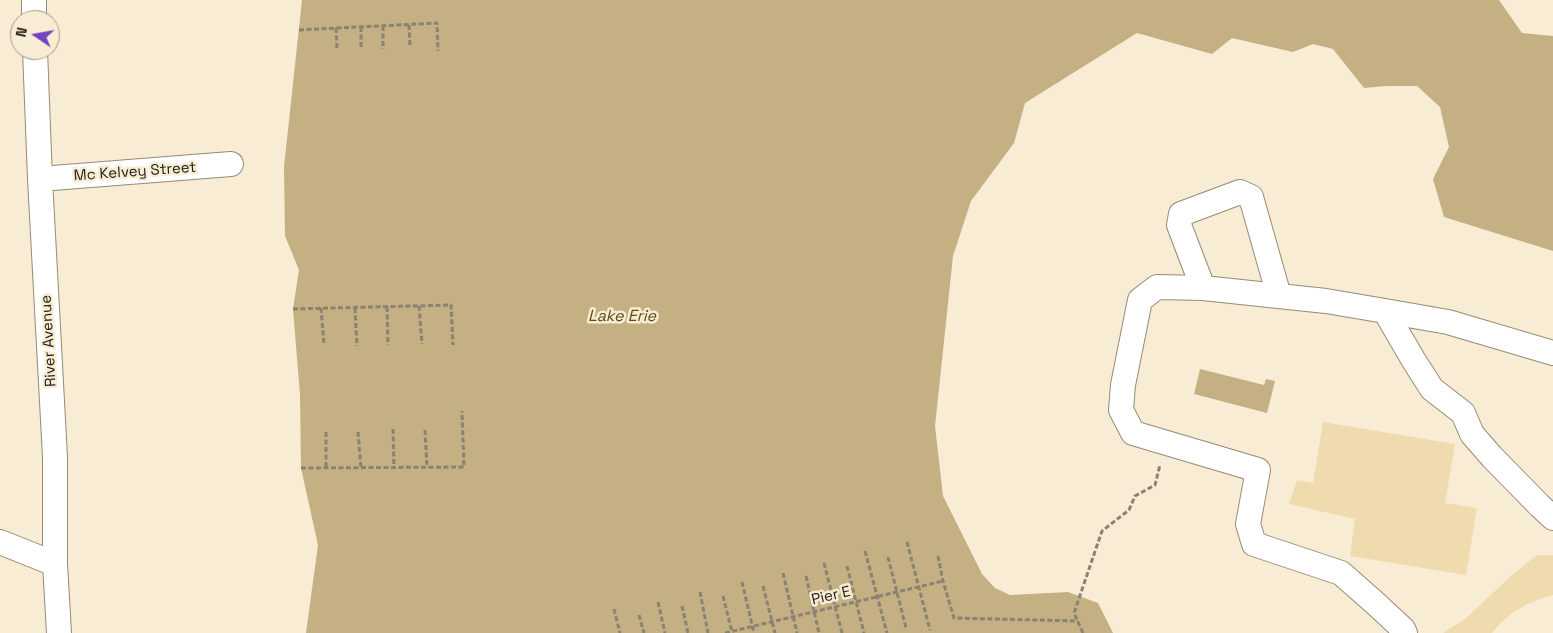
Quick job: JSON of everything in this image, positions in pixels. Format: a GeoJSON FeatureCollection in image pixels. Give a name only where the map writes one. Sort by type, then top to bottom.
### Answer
{"type":"FeatureCollection","features":[{"type":"Feature","properties":{"kind":"street","name":"River Avenue"},"geometry":{"type":"LineString","coordinates":[[35,60],[55,457],[54,564],[59,633]]}},
{"type":"Feature","properties":{"kind":"street","name":"Mc Kelvey Street"},"geometry":{"type":"LineString","coordinates":[[40,179],[230,164]]}},
{"type":"Feature","properties":{"kind":"street"},"geometry":{"type":"LineString","coordinates":[[1203,288],[1179,225],[1181,214],[1240,192],[1251,197],[1279,296]]}},
{"type":"Feature","properties":{"kind":"street"},"geometry":{"type":"LineString","coordinates":[[1406,633],[1376,602],[1341,573],[1254,544],[1248,524],[1258,470],[1133,433],[1121,410],[1122,385],[1140,300],[1157,287],[1203,288],[1326,301],[1448,322],[1553,352]]}},
{"type":"Feature","properties":{"kind":"street"},"geometry":{"type":"LineString","coordinates":[[1385,311],[1432,390],[1463,413],[1472,434],[1492,458],[1553,518]]}},
{"type":"Feature","properties":{"kind":"street"},"geometry":{"type":"LineString","coordinates":[[0,542],[54,564]]}},
{"type":"Feature","properties":{"kind":"path"},"geometry":{"type":"LineString","coordinates":[[299,30],[437,23],[438,51]]}},
{"type":"Feature","properties":{"kind":"path"},"geometry":{"type":"LineString","coordinates":[[409,25],[410,45]]}},
{"type":"Feature","properties":{"kind":"path"},"geometry":{"type":"LineString","coordinates":[[383,26],[383,49]]}},
{"type":"Feature","properties":{"kind":"path"},"geometry":{"type":"LineString","coordinates":[[361,27],[361,49]]}},
{"type":"Feature","properties":{"kind":"path"},"geometry":{"type":"LineString","coordinates":[[336,28],[337,49]]}},
{"type":"Feature","properties":{"kind":"path"},"geometry":{"type":"LineString","coordinates":[[293,309],[451,305],[453,345]]}},
{"type":"Feature","properties":{"kind":"path"},"geometry":{"type":"LineString","coordinates":[[419,306],[422,344]]}},
{"type":"Feature","properties":{"kind":"path"},"geometry":{"type":"LineString","coordinates":[[387,307],[388,345]]}},
{"type":"Feature","properties":{"kind":"path"},"geometry":{"type":"LineString","coordinates":[[321,308],[324,344]]}},
{"type":"Feature","properties":{"kind":"path"},"geometry":{"type":"LineString","coordinates":[[355,308],[357,346]]}},
{"type":"Feature","properties":{"kind":"path"},"geometry":{"type":"LineString","coordinates":[[301,468],[464,467],[462,411]]}},
{"type":"Feature","properties":{"kind":"path"},"geometry":{"type":"LineString","coordinates":[[393,429],[394,468]]}},
{"type":"Feature","properties":{"kind":"path"},"geometry":{"type":"LineString","coordinates":[[425,430],[427,467]]}},
{"type":"Feature","properties":{"kind":"path"},"geometry":{"type":"LineString","coordinates":[[326,432],[326,468]]}},
{"type":"Feature","properties":{"kind":"path"},"geometry":{"type":"LineString","coordinates":[[358,432],[361,468]]}},
{"type":"Feature","properties":{"kind":"path"},"geometry":{"type":"LineString","coordinates":[[1084,633],[1074,613],[1102,531],[1129,510],[1135,496],[1155,484],[1165,443]]}},
{"type":"Feature","properties":{"kind":"path"},"geometry":{"type":"LineString","coordinates":[[907,542],[930,630]]}},
{"type":"Feature","properties":{"kind":"path"},"geometry":{"type":"LineString","coordinates":[[865,551],[886,633]]}},
{"type":"Feature","properties":{"kind":"path"},"geometry":{"type":"LineString","coordinates":[[888,556],[906,628]]}},
{"type":"Feature","properties":{"kind":"path"},"geometry":{"type":"LineString","coordinates":[[938,556],[954,618],[1078,621]]}},
{"type":"Feature","properties":{"kind":"path"},"geometry":{"type":"LineString","coordinates":[[824,563],[842,633]]}},
{"type":"Feature","properties":{"kind":"path"},"geometry":{"type":"LineString","coordinates":[[847,566],[864,633]]}},
{"type":"Feature","properties":{"kind":"path"},"geometry":{"type":"LineString","coordinates":[[783,573],[797,633]]}},
{"type":"Feature","properties":{"kind":"path"},"geometry":{"type":"LineString","coordinates":[[806,576],[819,633]]}},
{"type":"Feature","properties":{"kind":"path","name":"Pier E"},"geometry":{"type":"LineString","coordinates":[[725,633],[943,581]]}},
{"type":"Feature","properties":{"kind":"path"},"geometry":{"type":"LineString","coordinates":[[742,582],[754,633]]}},
{"type":"Feature","properties":{"kind":"path"},"geometry":{"type":"LineString","coordinates":[[763,586],[775,633]]}},
{"type":"Feature","properties":{"kind":"path"},"geometry":{"type":"LineString","coordinates":[[700,592],[708,633]]}},
{"type":"Feature","properties":{"kind":"path"},"geometry":{"type":"LineString","coordinates":[[723,596],[732,632]]}},
{"type":"Feature","properties":{"kind":"path"},"geometry":{"type":"LineString","coordinates":[[658,602],[664,633]]}},
{"type":"Feature","properties":{"kind":"path"},"geometry":{"type":"LineString","coordinates":[[682,606],[688,633]]}},
{"type":"Feature","properties":{"kind":"path"},"geometry":{"type":"LineString","coordinates":[[614,608],[620,633]]}},
{"type":"Feature","properties":{"kind":"path"},"geometry":{"type":"LineString","coordinates":[[639,615],[644,633]]}},
{"type":"Feature","properties":{"kind":"shaded area"},"geometry":{"type":"Polygon","coordinates":[[[1323,422],[1455,444],[1445,503],[1477,508],[1466,575],[1350,556],[1355,519],[1289,504],[1297,480],[1313,483],[1323,422]]]}},
{"type":"Feature","properties":{"kind":"shaded area"},"geometry":{"type":"Polygon","coordinates":[[[1537,555],[1553,555],[1553,595],[1519,609],[1505,619],[1492,633],[1443,633],[1465,619],[1513,574],[1537,555]]]}},
{"type":"Feature","properties":{"kind":"water","name":"Lake Erie"},"geometry":{"type":"Polygon","coordinates":[[[302,0],[1499,0],[1522,33],[1553,36],[1553,251],[1444,217],[1433,179],[1449,147],[1440,107],[1417,86],[1364,88],[1333,49],[1313,44],[1293,52],[1232,38],[1212,54],[1137,33],[1025,103],[1014,143],[971,201],[953,256],[935,426],[943,496],[982,574],[995,588],[1010,595],[1068,592],[1098,603],[1113,633],[306,633],[318,545],[301,468],[300,395],[293,309],[299,270],[285,236],[284,167],[302,0]]]}},
{"type":"Feature","properties":{"kind":"water"},"geometry":{"type":"Polygon","coordinates":[[[1200,369],[1264,385],[1266,379],[1275,381],[1267,413],[1194,394],[1200,369]]]}}]}
